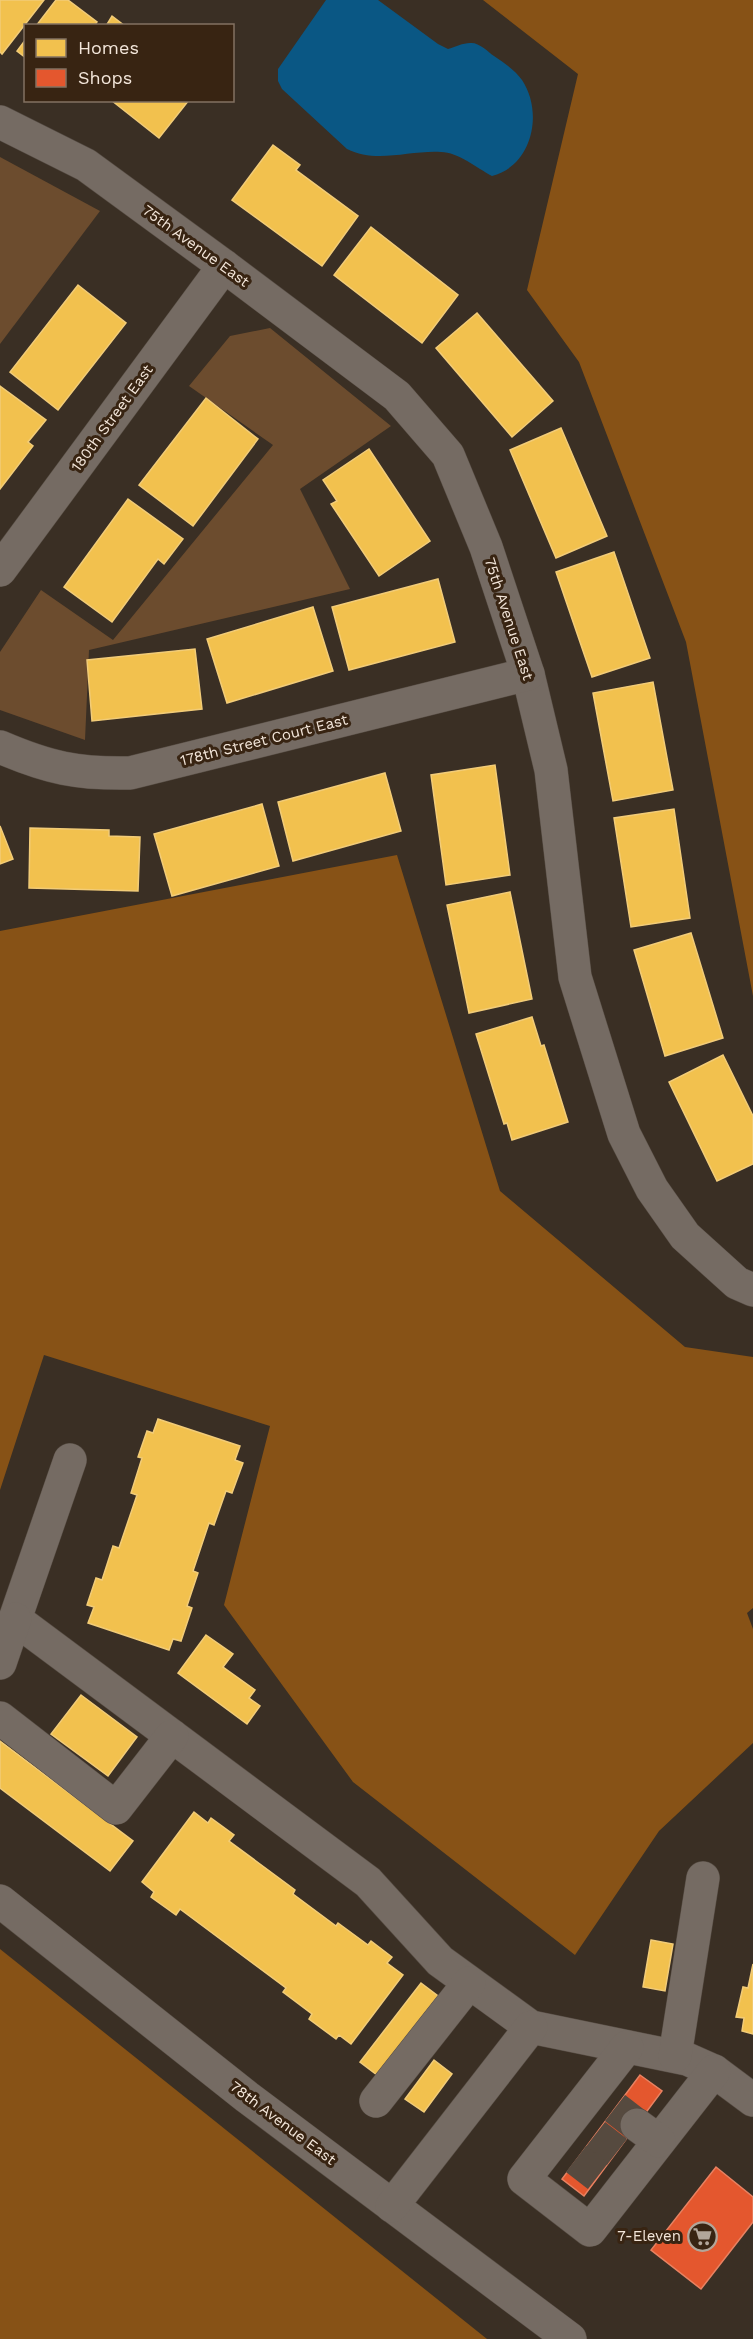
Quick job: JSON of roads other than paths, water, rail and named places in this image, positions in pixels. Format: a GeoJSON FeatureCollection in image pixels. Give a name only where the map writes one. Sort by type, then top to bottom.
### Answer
{"type":"FeatureCollection","features":[{"type":"Feature","properties":{"kind":"street","name":"75th Avenue East"},"geometry":{"type":"LineString","coordinates":[[0,122],[86,165],[224,266],[397,396],[448,455],[486,547],[528,674],[551,770],[575,977],[624,1134],[652,1189],[685,1236],[737,1283],[753,1290]]}},
{"type":"Feature","properties":{"kind":"street","name":"180th Street East"},"geometry":{"type":"LineString","coordinates":[[0,570],[224,266]]}},
{"type":"Feature","properties":{"kind":"street","name":"178th Street Court East"},"geometry":{"type":"LineString","coordinates":[[0,747],[32,761],[84,774],[130,773],[528,674]]}},
{"type":"Feature","properties":{"kind":"street"},"geometry":{"type":"LineString","coordinates":[[0,1663],[70,1460]]}},
{"type":"Feature","properties":{"kind":"street"},"geometry":{"type":"LineString","coordinates":[[15,1619],[368,1882],[440,1961],[531,2027],[675,2056],[699,2063],[714,2071],[753,2100]]}},
{"type":"Feature","properties":{"kind":"street"},"geometry":{"type":"LineString","coordinates":[[0,1718],[116,1808],[172,1736]]}},
{"type":"Feature","properties":{"kind":"street"},"geometry":{"type":"LineString","coordinates":[[675,2056],[703,1878]]}},
{"type":"Feature","properties":{"kind":"street","name":"78th Avenue East"},"geometry":{"type":"LineString","coordinates":[[0,1901],[247,2097],[570,2339]]}},
{"type":"Feature","properties":{"kind":"street"},"geometry":{"type":"LineString","coordinates":[[376,2101],[469,1983]]}},
{"type":"Feature","properties":{"kind":"street"},"geometry":{"type":"LineString","coordinates":[[392,2206],[531,2027]]}},
{"type":"Feature","properties":{"kind":"street"},"geometry":{"type":"LineString","coordinates":[[627,2047],[626,2116],[596,2155],[626,2116],[714,2071]]}},
{"type":"Feature","properties":{"kind":"water"},"geometry":{"type":"Polygon","coordinates":[[[326,0],[378,0],[438,44],[448,49],[465,44],[477,44],[513,70],[529,93],[533,122],[525,150],[517,161],[506,170],[492,176],[461,157],[447,153],[370,156],[347,149],[282,89],[278,81],[278,69],[326,0]]]}},
{"type":"Feature","properties":{"kind":"tunnel"},"geometry":{"type":"LineString","coordinates":[[615,2108],[637,2125]]}},
{"type":"Feature","properties":{"kind":"tunnel"},"geometry":{"type":"LineString","coordinates":[[595,2135],[617,2152]]}},
{"type":"Feature","properties":{"kind":"tunnel"},"geometry":{"type":"LineString","coordinates":[[576,2159],[598,2176]]}},
{"type":"Feature","properties":{"kind":"place","name":"7-Eleven"},"geometry":{"type":"Point","coordinates":[702,2236]}}]}
